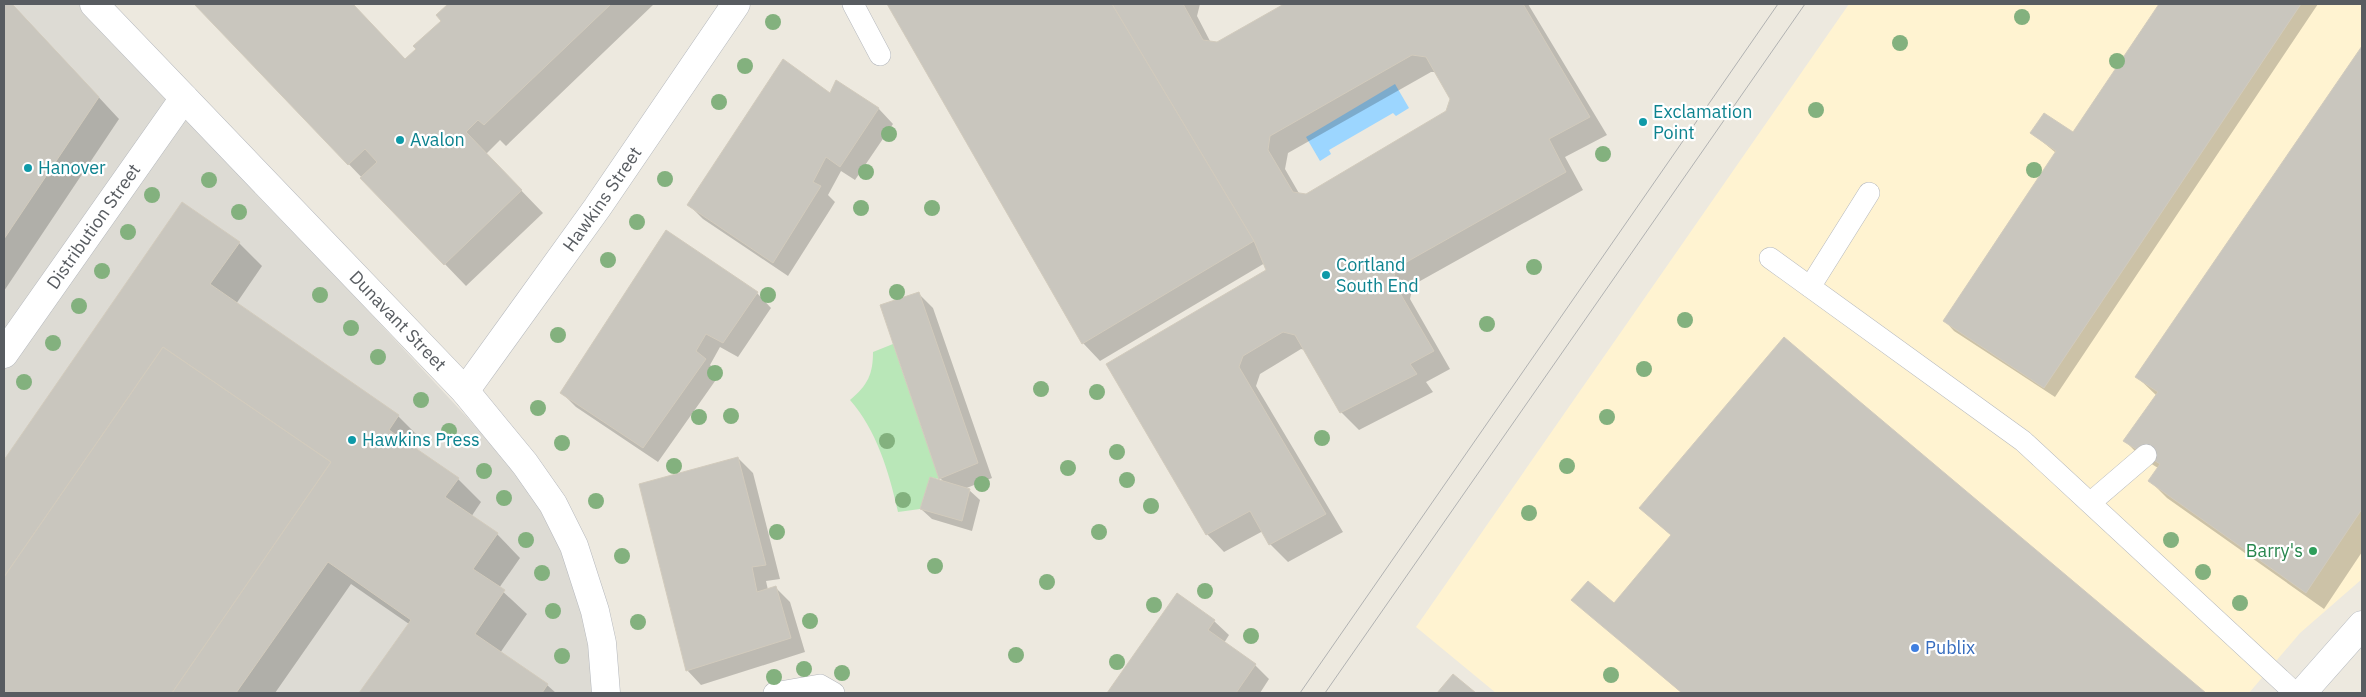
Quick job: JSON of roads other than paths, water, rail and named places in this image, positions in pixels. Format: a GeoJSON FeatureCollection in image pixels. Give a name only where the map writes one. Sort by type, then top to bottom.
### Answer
{"type":"FeatureCollection","features":[{"type":"Feature","properties":{"kind":"street","name":"Dunavant Street"},"geometry":{"type":"LineString","coordinates":[[94,4],[465,391],[530,472],[553,504],[574,546],[595,611],[602,644],[606,693]]}},
{"type":"Feature","properties":{"kind":"street","name":"Hawkins Street"},"geometry":{"type":"LineString","coordinates":[[465,391],[597,208],[736,4]]}},
{"type":"Feature","properties":{"kind":"street","name":"Distribution Street"},"geometry":{"type":"LineString","coordinates":[[4,354],[184,98]]}},
{"type":"Feature","properties":{"kind":"street"},"geometry":{"type":"LineString","coordinates":[[2302,693],[2362,626]]}},
{"type":"Feature","properties":{"kind":"lane"},"geometry":{"type":"LineString","coordinates":[[853,4],[880,55]]}},
{"type":"Feature","properties":{"kind":"lane"},"geometry":{"type":"LineString","coordinates":[[1810,287],[1869,193]]}},
{"type":"Feature","properties":{"kind":"lane"},"geometry":{"type":"LineString","coordinates":[[1770,258],[2023,441],[2295,693]]}},
{"type":"Feature","properties":{"kind":"lane"},"geometry":{"type":"LineString","coordinates":[[2090,503],[2146,455]]}},
{"type":"Feature","properties":{"kind":"lane"},"geometry":{"type":"LineString","coordinates":[[774,693],[820,685],[834,693]]}},
{"type":"Feature","properties":{"kind":"water"},"geometry":{"type":"Polygon","coordinates":[[[1395,84],[1409,108],[1396,116],[1393,113],[1329,150],[1331,154],[1320,161],[1306,137],[1395,84]]]}},
{"type":"Feature","properties":{"kind":"tram line"},"geometry":{"type":"LineString","coordinates":[[1300,693],[1778,4]]}},
{"type":"Feature","properties":{"kind":"tram line"},"geometry":{"type":"LineString","coordinates":[[1325,693],[1805,4]]}},
{"type":"Feature","properties":{"kind":"place","name":"Exclamation Point"},"geometry":{"type":"Point","coordinates":[1643,122]}},
{"type":"Feature","properties":{"kind":"place","name":"Avalon"},"geometry":{"type":"Point","coordinates":[400,140]}},
{"type":"Feature","properties":{"kind":"place","name":"Hanover"},"geometry":{"type":"Point","coordinates":[28,168]}},
{"type":"Feature","properties":{"kind":"place","name":"Cortland South End"},"geometry":{"type":"Point","coordinates":[1326,275]}},
{"type":"Feature","properties":{"kind":"place","name":"Hawkins Press"},"geometry":{"type":"Point","coordinates":[352,440]}},
{"type":"Feature","properties":{"kind":"place","name":"Barry's"},"geometry":{"type":"Point","coordinates":[2313,551]}},
{"type":"Feature","properties":{"kind":"place","name":"Publix"},"geometry":{"type":"Point","coordinates":[1915,648]}}]}
